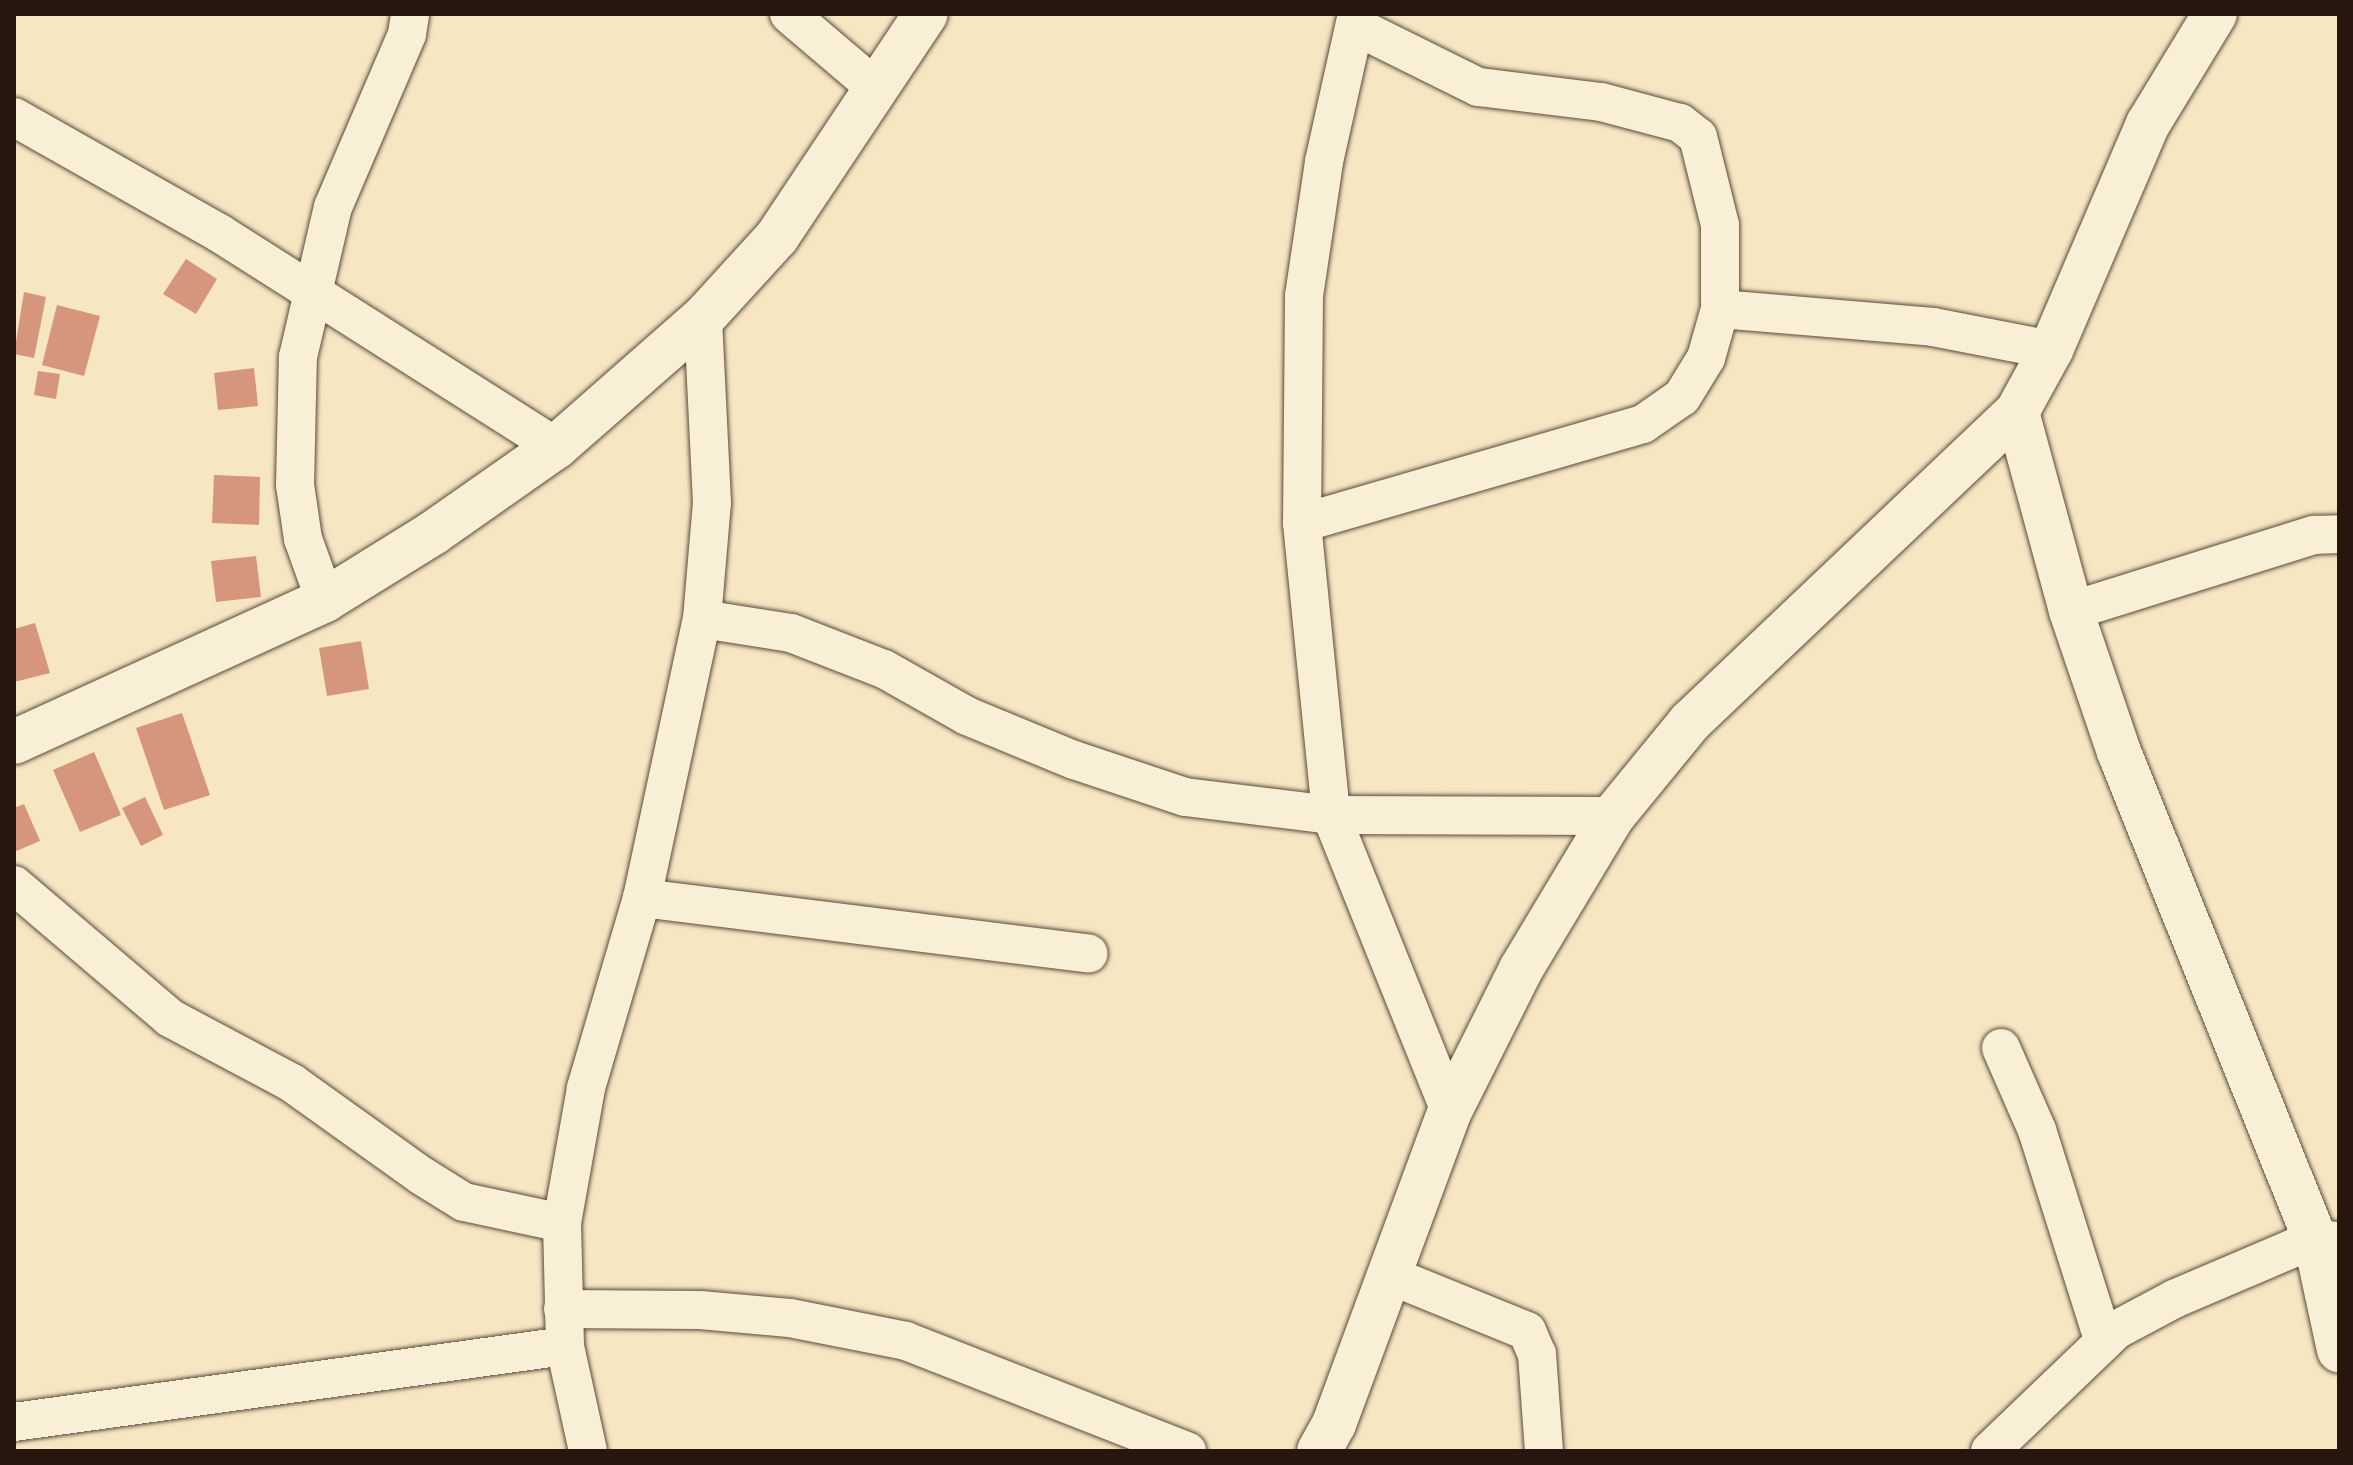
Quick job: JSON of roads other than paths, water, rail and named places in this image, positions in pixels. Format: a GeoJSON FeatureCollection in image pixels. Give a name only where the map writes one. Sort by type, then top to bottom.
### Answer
{"type":"FeatureCollection","features":[{"type":"Feature","properties":{"kind":"street"},"geometry":{"type":"LineString","coordinates":[[325,600],[303,539],[295,485],[298,357],[333,207],[407,34],[410,14]]}},
{"type":"Feature","properties":{"kind":"street"},"geometry":{"type":"LineString","coordinates":[[789,14],[876,88]]}},
{"type":"Feature","properties":{"kind":"street"},"geometry":{"type":"LineString","coordinates":[[14,742],[325,600],[433,533],[556,447],[703,318],[777,237],[926,14]]}},
{"type":"Feature","properties":{"kind":"street"},"geometry":{"type":"LineString","coordinates":[[1319,1451],[1334,1424],[1450,1111],[1521,969],[1613,816],[1690,722],[2017,412],[2051,350],[2148,124],[2215,14]]}},
{"type":"Feature","properties":{"kind":"street"},"geometry":{"type":"LineString","coordinates":[[1302,523],[1643,424],[1682,397],[1706,358],[1720,309],[1720,225],[1698,137],[1680,123],[1601,102],[1478,87],[1357,21],[1324,162],[1304,296],[1302,523],[1331,815],[1450,1111]]}},
{"type":"Feature","properties":{"kind":"street"},"geometry":{"type":"LineString","coordinates":[[14,117],[219,233],[556,447]]}},
{"type":"Feature","properties":{"kind":"street"},"geometry":{"type":"LineString","coordinates":[[1720,309],[1933,327],[2051,350]]}},
{"type":"Feature","properties":{"kind":"street"},"geometry":{"type":"LineString","coordinates":[[588,1451],[564,1328],[562,1223],[586,1088],[642,898],[702,619],[712,503],[703,318]]}},
{"type":"Feature","properties":{"kind":"street"},"geometry":{"type":"LineString","coordinates":[[2017,412],[2071,611],[2119,752],[2327,1240],[2339,1350]]}},
{"type":"Feature","properties":{"kind":"street"},"geometry":{"type":"LineString","coordinates":[[2071,611],[2314,535],[2339,534]]}},
{"type":"Feature","properties":{"kind":"street"},"geometry":{"type":"LineString","coordinates":[[702,619],[791,633],[884,669],[967,716],[1074,760],[1185,797],[1331,815],[1613,816]]}},
{"type":"Feature","properties":{"kind":"street"},"geometry":{"type":"LineString","coordinates":[[14,885],[170,1018],[292,1083],[433,1183],[464,1202],[562,1223]]}},
{"type":"Feature","properties":{"kind":"street"},"geometry":{"type":"LineString","coordinates":[[642,898],[1089,954]]}},
{"type":"Feature","properties":{"kind":"street"},"geometry":{"type":"LineString","coordinates":[[2001,1048],[2037,1130],[2104,1342]]}},
{"type":"Feature","properties":{"kind":"street"},"geometry":{"type":"LineString","coordinates":[[1990,1451],[2104,1342],[2174,1299],[2327,1240]]}},
{"type":"Feature","properties":{"kind":"street"},"geometry":{"type":"LineString","coordinates":[[1389,1275],[1527,1331],[1537,1354],[1544,1451]]}},
{"type":"Feature","properties":{"kind":"street"},"geometry":{"type":"LineString","coordinates":[[14,1422],[564,1328],[775,1316],[906,1341],[1187,1451]]}}]}
